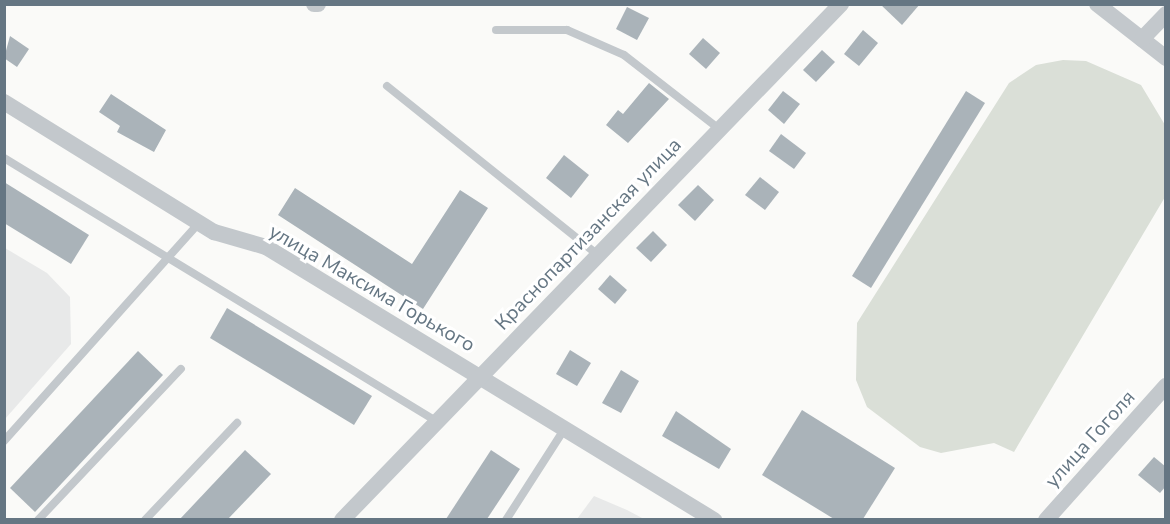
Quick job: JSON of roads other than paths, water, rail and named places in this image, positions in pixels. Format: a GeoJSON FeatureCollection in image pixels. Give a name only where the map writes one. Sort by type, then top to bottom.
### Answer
{"type":"FeatureCollection","features":[{"type":"Feature","properties":{"kind":"street","name":"Краснопартизанская улица"},"geometry":{"type":"LineString","coordinates":[[342,519],[841,4]]}},
{"type":"Feature","properties":{"kind":"street"},"geometry":{"type":"LineString","coordinates":[[1097,4],[1166,58]]}},
{"type":"Feature","properties":{"kind":"street"},"geometry":{"type":"LineString","coordinates":[[1142,39],[1166,14]]}},
{"type":"Feature","properties":{"kind":"street","name":"улица Максима Горького"},"geometry":{"type":"LineString","coordinates":[[4,102],[199,223],[266,247],[714,519]]}},
{"type":"Feature","properties":{"kind":"street","name":"улица Гоголя"},"geometry":{"type":"LineString","coordinates":[[1046,519],[1166,386]]}},
{"type":"Feature","properties":{"kind":"lane"},"geometry":{"type":"LineString","coordinates":[[496,30],[567,30],[615,51],[719,129]]}},
{"type":"Feature","properties":{"kind":"lane"},"geometry":{"type":"LineString","coordinates":[[387,86],[597,254]]}},
{"type":"Feature","properties":{"kind":"lane"},"geometry":{"type":"LineString","coordinates":[[4,158],[171,257],[436,421]]}},
{"type":"Feature","properties":{"kind":"lane"},"geometry":{"type":"LineString","coordinates":[[4,441],[199,223]]}},
{"type":"Feature","properties":{"kind":"lane"},"geometry":{"type":"LineString","coordinates":[[38,519],[182,369]]}},
{"type":"Feature","properties":{"kind":"lane"},"geometry":{"type":"LineString","coordinates":[[145,519],[237,423]]}},
{"type":"Feature","properties":{"kind":"lane"},"geometry":{"type":"LineString","coordinates":[[506,519],[565,428]]}}]}
